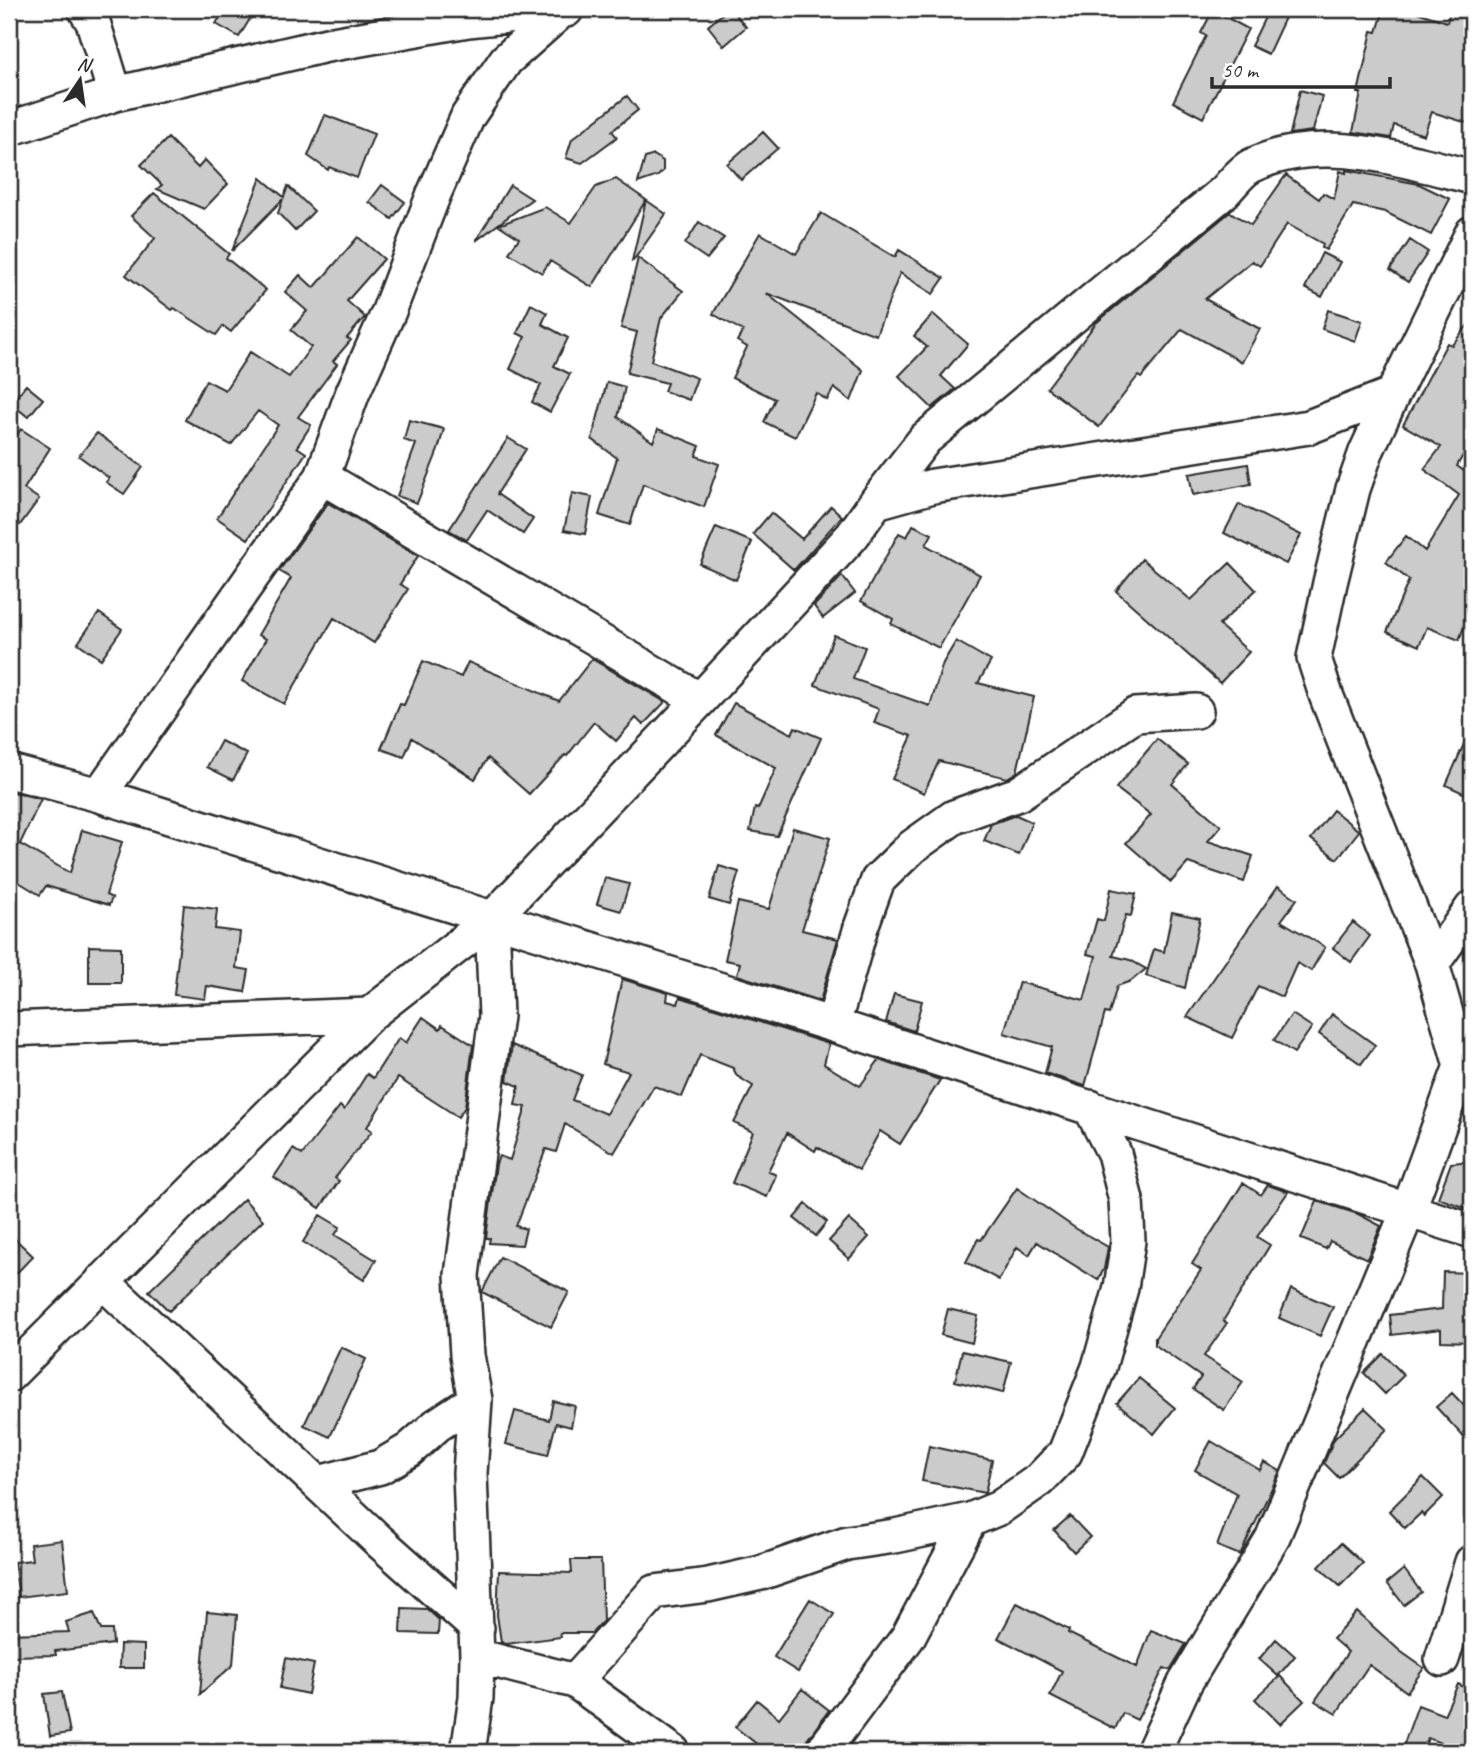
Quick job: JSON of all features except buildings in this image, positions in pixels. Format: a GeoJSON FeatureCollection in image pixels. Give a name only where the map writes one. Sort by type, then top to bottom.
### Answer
{"type":"FeatureCollection","features":[{"type":"Feature","properties":{"kind":"street"},"geometry":{"type":"LineString","coordinates":[[85,9],[93,22],[115,94]]}},
{"type":"Feature","properties":{"kind":"street"},"geometry":{"type":"LineString","coordinates":[[9,129],[115,94],[327,45],[468,20],[564,10]]}},
{"type":"Feature","properties":{"kind":"street"},"geometry":{"type":"LineString","coordinates":[[99,795],[322,477],[353,392],[468,116],[506,60],[564,10]]}},
{"type":"Feature","properties":{"kind":"street"},"geometry":{"type":"LineString","coordinates":[[9,1375],[369,1015],[492,919],[852,536],[925,439],[1224,192],[1248,167],[1280,155],[1323,149],[1384,156],[1472,177]]}},
{"type":"Feature","properties":{"kind":"street"},"geometry":{"type":"LineString","coordinates":[[1153,1752],[1185,1683],[1272,1539],[1467,1076],[1432,964],[1314,658],[1353,489],[1366,452],[1472,233]]}},
{"type":"Feature","properties":{"kind":"street"},"geometry":{"type":"LineString","coordinates":[[876,502],[933,486],[1310,427],[1393,394]]}},
{"type":"Feature","properties":{"kind":"street"},"geometry":{"type":"LineString","coordinates":[[322,477],[700,700]]}},
{"type":"Feature","properties":{"kind":"street"},"geometry":{"type":"LineString","coordinates":[[833,1025],[861,927],[878,880],[912,847],[954,817],[1018,794],[1135,715],[1196,711]]}},
{"type":"Feature","properties":{"kind":"street"},"geometry":{"type":"LineString","coordinates":[[9,771],[99,795],[833,1025],[1472,1231]]}},
{"type":"Feature","properties":{"kind":"street"},"geometry":{"type":"LineString","coordinates":[[1432,964],[1472,908]]}},
{"type":"Feature","properties":{"kind":"street"},"geometry":{"type":"LineString","coordinates":[[468,1752],[476,1698],[477,1642],[470,1473],[475,1400],[467,1355],[462,1275],[496,1016],[492,919]]}},
{"type":"Feature","properties":{"kind":"street"},"geometry":{"type":"LineString","coordinates":[[9,1029],[369,1015]]}},
{"type":"Feature","properties":{"kind":"street"},"geometry":{"type":"LineString","coordinates":[[575,1681],[654,1592],[708,1585],[761,1573],[847,1543],[970,1520],[999,1508],[1039,1480],[1065,1452],[1099,1367],[1121,1288],[1128,1241],[1126,1200],[1114,1153],[1090,1107]]}},
{"type":"Feature","properties":{"kind":"street"},"geometry":{"type":"LineString","coordinates":[[102,1281],[319,1483],[477,1642],[575,1681],[673,1752]]}},
{"type":"Feature","properties":{"kind":"street"},"geometry":{"type":"LineString","coordinates":[[319,1483],[380,1467],[409,1450],[437,1425],[475,1400]]}},
{"type":"Feature","properties":{"kind":"street"},"geometry":{"type":"LineString","coordinates":[[822,1752],[908,1637],[970,1520]]}},
{"type":"Feature","properties":{"kind":"street"},"geometry":{"type":"LineString","coordinates":[[1442,1659],[1472,1562]]}}]}
